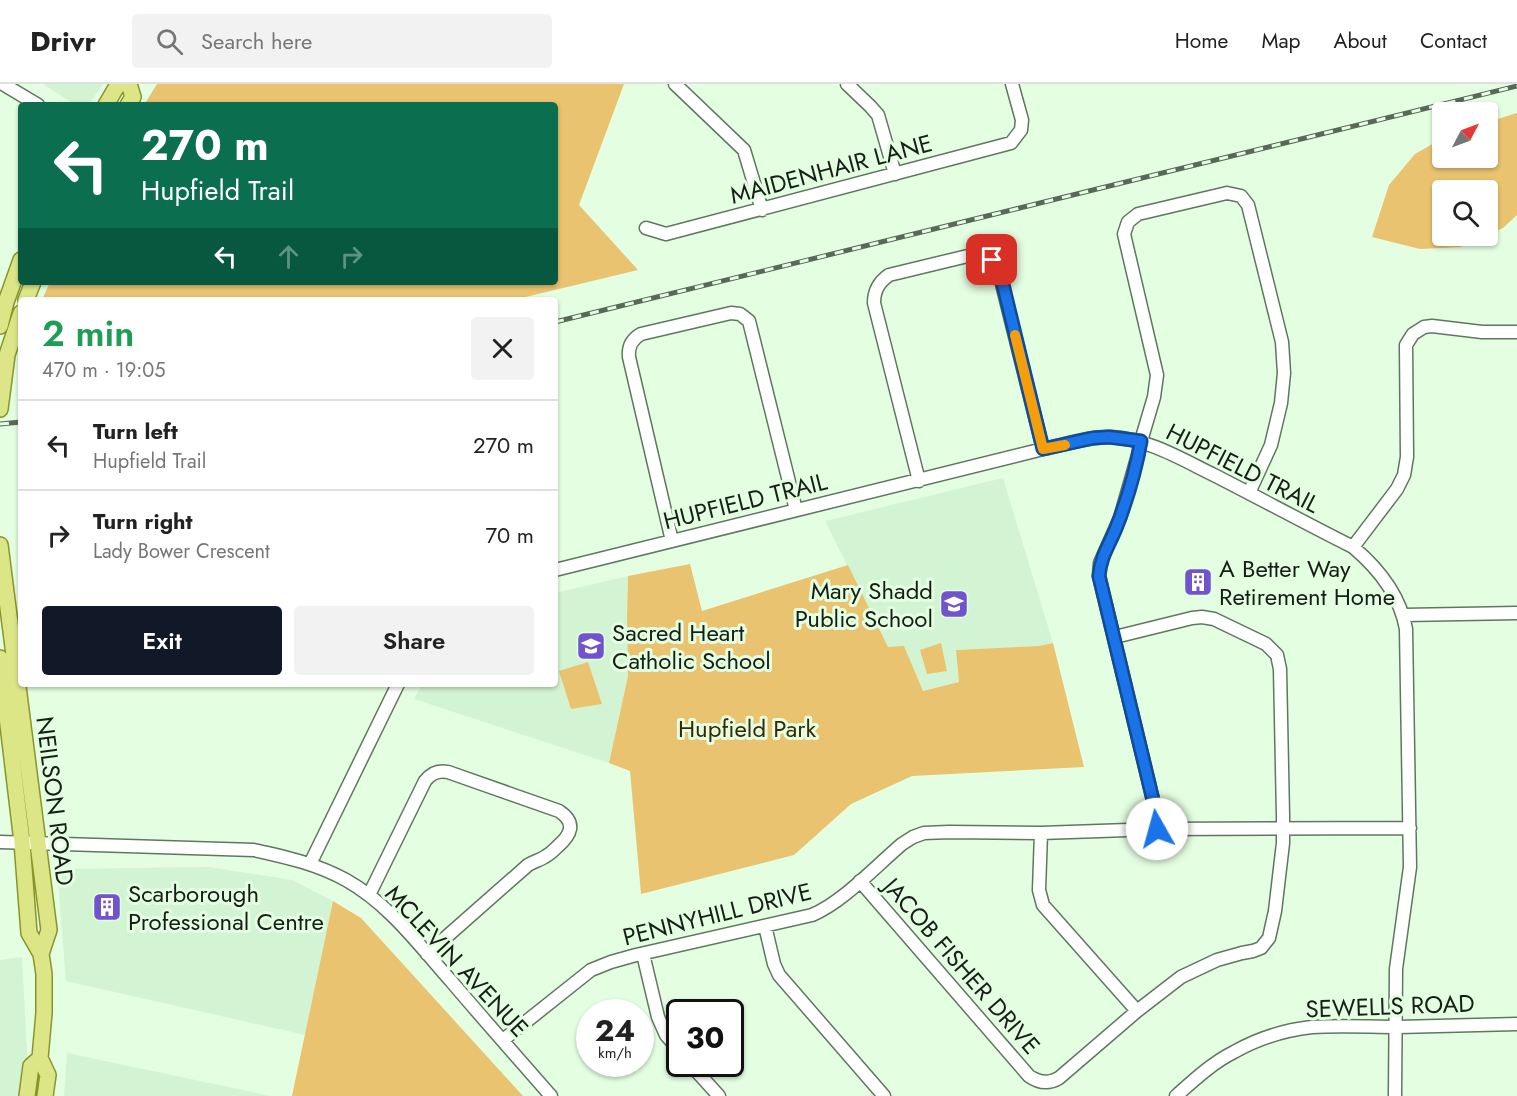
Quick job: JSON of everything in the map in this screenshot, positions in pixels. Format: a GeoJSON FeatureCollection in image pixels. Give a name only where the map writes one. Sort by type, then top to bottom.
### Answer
{"type":"FeatureCollection","features":[{"type":"Feature","properties":{"kind":"main road"},"geometry":{"type":"LineString","coordinates":[[108,102],[120,84]]}},
{"type":"Feature","properties":{"kind":"main road"},"geometry":{"type":"LineString","coordinates":[[129,84],[133,97],[130,102]]}},
{"type":"Feature","properties":{"kind":"main road"},"geometry":{"type":"LineString","coordinates":[[0,326],[18,268]]}},
{"type":"Feature","properties":{"kind":"main road"},"geometry":{"type":"LineString","coordinates":[[0,409],[7,355],[18,323]]}},
{"type":"Feature","properties":{"kind":"main road","name":"NEILSON ROAD"},"geometry":{"type":"LineString","coordinates":[[0,545],[18,686]]}},
{"type":"Feature","properties":{"kind":"main road","name":"NEILSON ROAD"},"geometry":{"type":"LineString","coordinates":[[0,658],[22,842],[29,933],[41,954],[44,974],[44,1013],[40,1059],[48,1075],[45,1096]]}},
{"type":"Feature","properties":{"kind":"main road","name":"NEILSON ROAD"},"geometry":{"type":"LineString","coordinates":[[18,687],[49,930],[41,954]]}},
{"type":"Feature","properties":{"kind":"main road","name":"NEILSON ROAD"},"geometry":{"type":"LineString","coordinates":[[27,1096],[31,1066],[40,1059]]}},
{"type":"Feature","properties":{"kind":"street"},"geometry":{"type":"LineString","coordinates":[[3,84],[33,102]]}},
{"type":"Feature","properties":{"kind":"street"},"geometry":{"type":"LineString","coordinates":[[675,84],[744,150],[762,210]]}},
{"type":"Feature","properties":{"kind":"street"},"geometry":{"type":"LineString","coordinates":[[847,84],[878,116],[895,174]]}},
{"type":"Feature","properties":{"kind":"street","name":"MAIDENHAIR LANE"},"geometry":{"type":"LineString","coordinates":[[646,228],[666,234],[1011,143],[1021,130],[1022,120],[1012,84]]}},
{"type":"Feature","properties":{"kind":"street"},"geometry":{"type":"LineString","coordinates":[[1157,829],[1153,800],[1099,576],[1100,563],[1120,518],[1154,397],[1157,375],[1124,238],[1126,226],[1132,217],[1138,214],[1227,192],[1241,196],[1248,205],[1282,342],[1284,373],[1281,403],[1271,445],[1249,493]]}},
{"type":"Feature","properties":{"kind":"street"},"geometry":{"type":"LineString","coordinates":[[919,481],[874,303],[879,283],[889,275],[976,254],[992,260],[999,268],[1043,449]]}},
{"type":"Feature","properties":{"kind":"street"},"geometry":{"type":"LineString","coordinates":[[672,541],[629,357],[630,346],[641,334],[730,313],[740,314],[749,321],[796,510]]}},
{"type":"Feature","properties":{"kind":"street"},"geometry":{"type":"LineString","coordinates":[[1353,547],[1397,489],[1404,475],[1407,458],[1406,345],[1409,339],[1419,329],[1432,326],[1482,332],[1517,332]]}},
{"type":"Feature","properties":{"kind":"street","name":"HUPFIELD TRAIL"},"geometry":{"type":"LineString","coordinates":[[558,569],[1043,449],[1093,438],[1109,437],[1141,441],[1157,447],[1353,547],[1380,574],[1391,589],[1404,615],[1406,629],[1410,867],[1396,969],[1395,1096]]}},
{"type":"Feature","properties":{"kind":"street"},"geometry":{"type":"LineString","coordinates":[[1404,615],[1517,613]]}},
{"type":"Feature","properties":{"kind":"street"},"geometry":{"type":"LineString","coordinates":[[1115,637],[1202,617],[1214,619],[1271,647],[1277,655],[1280,669],[1283,827]]}},
{"type":"Feature","properties":{"kind":"street"},"geometry":{"type":"LineString","coordinates":[[310,864],[397,687]]}},
{"type":"Feature","properties":{"kind":"street"},"geometry":{"type":"LineString","coordinates":[[369,895],[425,781],[433,773],[448,772],[565,814],[570,827],[567,838],[545,857],[528,865],[427,954]]}},
{"type":"Feature","properties":{"kind":"street","name":"PENNYHILL DRIVE"},"geometry":{"type":"LineString","coordinates":[[503,1040],[591,970],[611,962],[822,911],[902,844],[924,833],[1041,833],[1283,827],[1410,828]]}},
{"type":"Feature","properties":{"kind":"street","name":"JACOB FISHER DRIVE"},"geometry":{"type":"LineString","coordinates":[[860,881],[1033,1079],[1045,1082],[1059,1078],[1167,987],[1197,968],[1217,960],[1253,951],[1266,943],[1271,933],[1275,912],[1283,827]]}},
{"type":"Feature","properties":{"kind":"street"},"geometry":{"type":"LineString","coordinates":[[1041,833],[1039,890],[1043,905],[1137,1011]]}},
{"type":"Feature","properties":{"kind":"street","name":"MCLEVIN AVENUE"},"geometry":{"type":"LineString","coordinates":[[0,842],[254,850],[293,858],[346,880],[369,895],[402,925],[551,1096]]}},
{"type":"Feature","properties":{"kind":"street"},"geometry":{"type":"LineString","coordinates":[[765,926],[779,975],[884,1096]]}},
{"type":"Feature","properties":{"kind":"street"},"geometry":{"type":"LineString","coordinates":[[643,954],[658,1017],[666,1035]]}},
{"type":"Feature","properties":{"kind":"street","name":"SEWELLS ROAD"},"geometry":{"type":"LineString","coordinates":[[1176,1096],[1213,1064],[1259,1040],[1285,1032],[1310,1028],[1517,1024]]}},
{"type":"Feature","properties":{"kind":"street"},"geometry":{"type":"LineString","coordinates":[[702,1077],[719,1096]]}},
{"type":"Feature","properties":{"kind":"shaded area"},"geometry":{"type":"Polygon","coordinates":[[[43,84],[103,84],[91,102],[70,102],[43,84]]]}},
{"type":"Feature","properties":{"kind":"shaded area","name":"Mary Shadd Public School"},"geometry":{"type":"Polygon","coordinates":[[[1003,478],[1053,643],[1039,646],[956,650],[959,682],[922,691],[904,646],[888,648],[825,521],[1003,478]]]}},
{"type":"Feature","properties":{"kind":"shaded area","name":"Sacred Heart Catholic School"},"geometry":{"type":"Polygon","coordinates":[[[628,576],[628,676],[609,763],[414,699],[420,687],[558,687],[558,592],[628,576]]]}},
{"type":"Feature","properties":{"kind":"shaded area"},"geometry":{"type":"Polygon","coordinates":[[[209,867],[292,880],[333,901],[305,1035],[66,981],[57,869],[209,867]]]}},
{"type":"Feature","properties":{"kind":"shaded area"},"geometry":{"type":"Polygon","coordinates":[[[22,957],[28,1070],[22,1096],[0,1096],[0,960],[22,957]]]}},
{"type":"Feature","properties":{"kind":"shaded area"},"geometry":{"type":"Polygon","coordinates":[[[67,1053],[271,1096],[64,1096],[67,1053]]]}},
{"type":"Feature","properties":{"kind":"green space"},"geometry":{"type":"Polygon","coordinates":[[[157,84],[624,84],[579,205],[638,270],[526,297],[43,297],[49,285],[558,285],[558,102],[146,102],[157,84]]]}},
{"type":"Feature","properties":{"kind":"green space"},"geometry":{"type":"Polygon","coordinates":[[[1517,113],[1517,215],[1498,230],[1498,180],[1432,180],[1432,246],[1462,246],[1420,249],[1372,237],[1389,185],[1415,154],[1432,144],[1432,168],[1498,168],[1498,119],[1517,113]]]}},
{"type":"Feature","properties":{"kind":"green space","name":"Hupfield Park"},"geometry":{"type":"Polygon","coordinates":[[[690,564],[702,611],[848,565],[888,647],[904,646],[923,691],[959,682],[956,650],[1039,646],[1053,643],[1084,767],[912,776],[851,804],[794,855],[641,894],[630,771],[609,763],[628,676],[628,576],[690,564]]]}},
{"type":"Feature","properties":{"kind":"green space"},"geometry":{"type":"Polygon","coordinates":[[[941,643],[947,671],[927,674],[920,650],[941,643]]]}},
{"type":"Feature","properties":{"kind":"green space"},"geometry":{"type":"Polygon","coordinates":[[[588,662],[602,704],[571,709],[559,671],[588,662]]]}},
{"type":"Feature","properties":{"kind":"green space"},"geometry":{"type":"Polygon","coordinates":[[[333,901],[361,918],[523,1096],[292,1096],[333,901]]]}},
{"type":"Feature","properties":{"kind":"railway"},"geometry":{"type":"LineString","coordinates":[[558,321],[1517,86]]}},
{"type":"Feature","properties":{"kind":"railway"},"geometry":{"type":"LineString","coordinates":[[0,424],[18,422]]}},
{"type":"Feature","properties":{"kind":"slow traffic"},"geometry":{"type":"LineString","coordinates":[[1015,335],[1043,449],[1065,445]]}},
{"type":"Feature","properties":{"kind":"place","name":"A Better Way Retirement Home"},"geometry":{"type":"Point","coordinates":[1198,582]}},
{"type":"Feature","properties":{"kind":"place","name":"Mary Shadd Public School"},"geometry":{"type":"Point","coordinates":[954,604]}},
{"type":"Feature","properties":{"kind":"place","name":"Sacred Heart Catholic School"},"geometry":{"type":"Point","coordinates":[591,646]}},
{"type":"Feature","properties":{"kind":"place","name":"Scarborough Professional Centre"},"geometry":{"type":"Point","coordinates":[107,907]}},
{"type":"Feature","properties":{"kind":"route"},"geometry":{"type":"LineString","coordinates":[[992,260],[999,268],[1043,449],[1093,438],[1109,437],[1141,441],[1120,518],[1100,563],[1099,576],[1153,800],[1157,829]]}}]}
